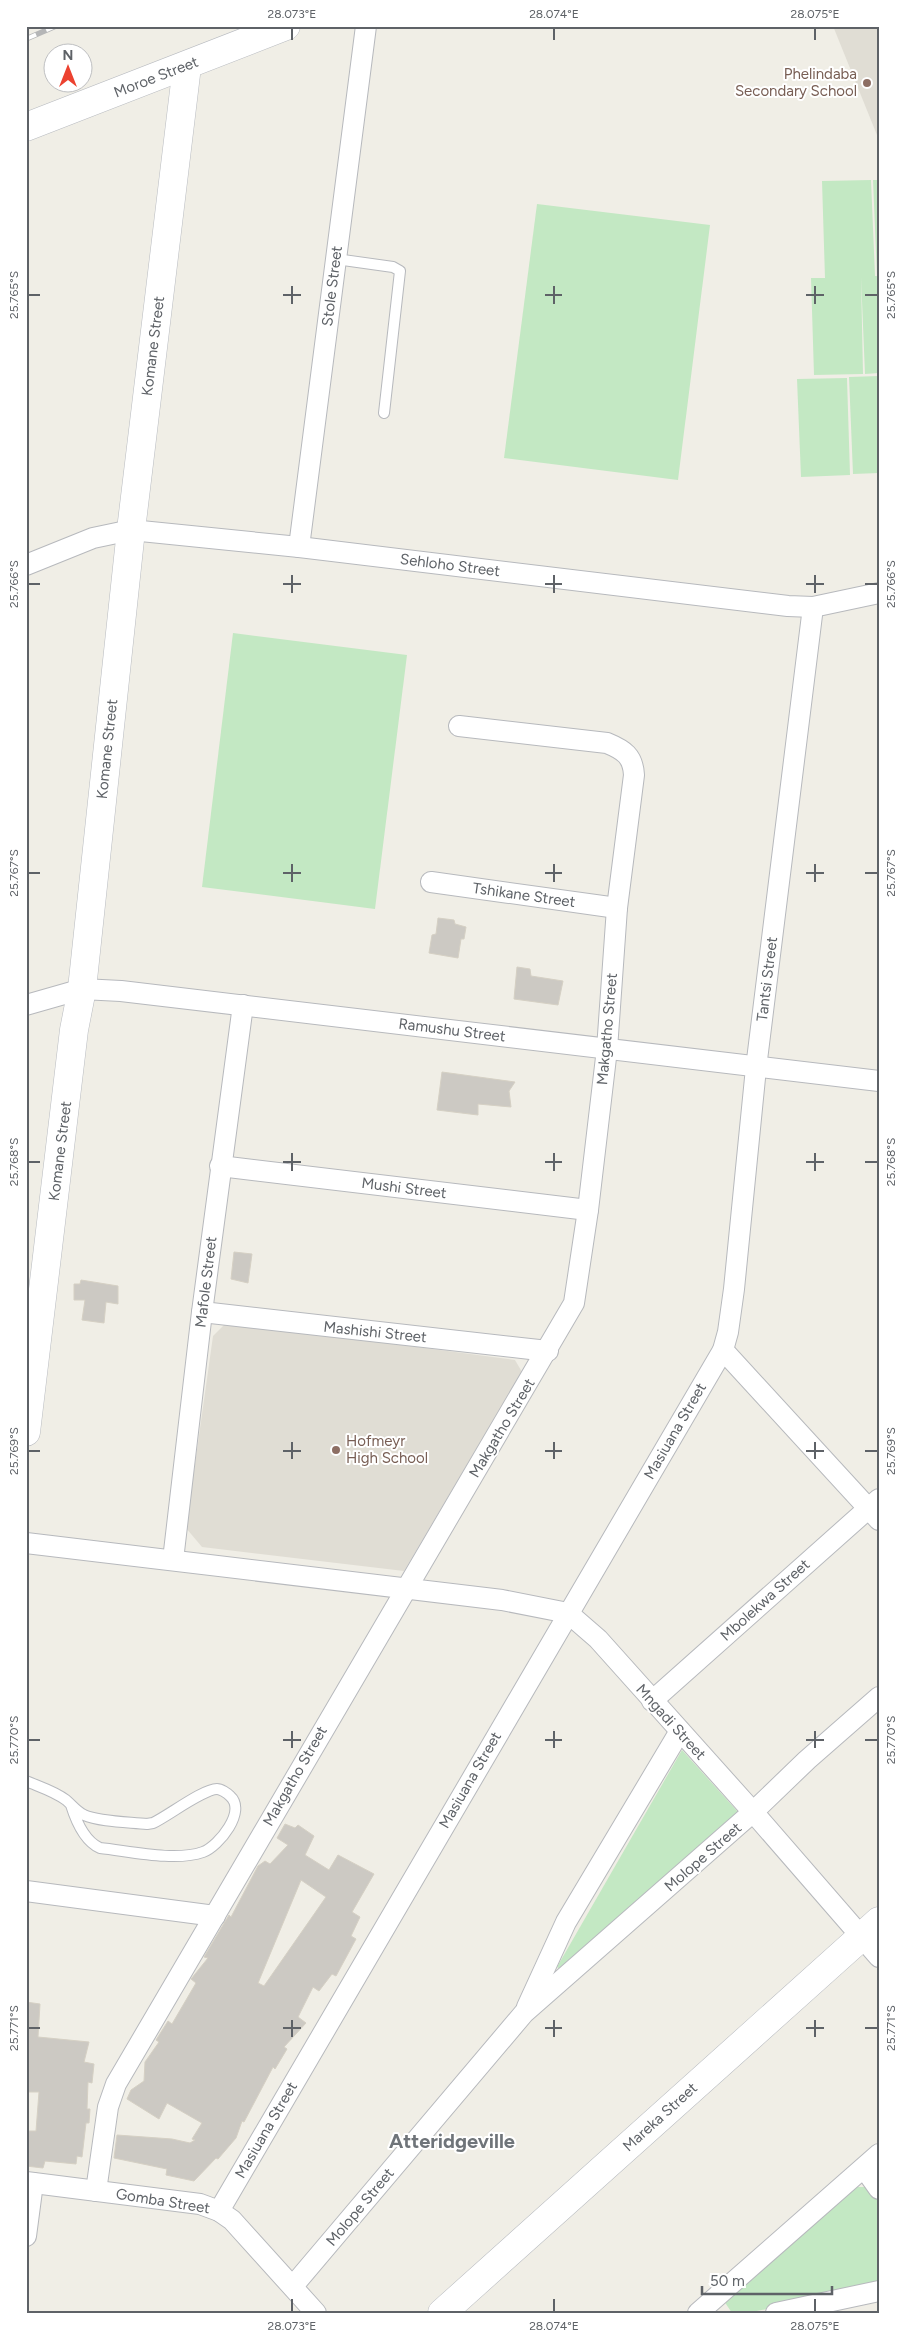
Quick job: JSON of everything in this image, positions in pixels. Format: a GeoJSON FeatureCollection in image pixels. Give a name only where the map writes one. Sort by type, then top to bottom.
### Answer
{"type":"FeatureCollection","features":[{"type":"Feature","properties":{"kind":"street","name":"Moroe Street"},"geometry":{"type":"LineString","coordinates":[[26,127],[188,66],[286,26]]}},
{"type":"Feature","properties":{"kind":"street","name":"Stole Street"},"geometry":{"type":"LineString","coordinates":[[299,547],[366,26]]}},
{"type":"Feature","properties":{"kind":"street","name":"Komane Street"},"geometry":{"type":"LineString","coordinates":[[26,1432],[74,1030],[82,989],[131,530],[188,66]]}},
{"type":"Feature","properties":{"kind":"street","name":"Sehloho Street"},"geometry":{"type":"LineString","coordinates":[[26,565],[93,538],[131,530],[299,547],[788,606],[813,607],[879,593]]}},
{"type":"Feature","properties":{"kind":"street","name":"Tantsi Street"},"geometry":{"type":"LineString","coordinates":[[723,1350],[728,1332],[734,1289],[756,1068],[813,607]]}},
{"type":"Feature","properties":{"kind":"street","name":"Makgatho Street"},"geometry":{"type":"LineString","coordinates":[[96,2191],[110,2095],[548,1351],[574,1303],[588,1210],[607,1049],[617,908],[634,775],[630,757],[619,748],[607,744],[459,726]]}},
{"type":"Feature","properties":{"kind":"street","name":"Tshikane Street"},"geometry":{"type":"LineString","coordinates":[[432,882],[617,908]]}},
{"type":"Feature","properties":{"kind":"street","name":"Ramushu Street"},"geometry":{"type":"LineString","coordinates":[[26,1005],[82,989],[121,991],[879,1082]]}},
{"type":"Feature","properties":{"kind":"street","name":"Mafole Street"},"geometry":{"type":"LineString","coordinates":[[173,1560],[220,1166],[243,1005]]}},
{"type":"Feature","properties":{"kind":"street","name":"Mushi Street"},"geometry":{"type":"LineString","coordinates":[[220,1166],[588,1210]]}},
{"type":"Feature","properties":{"kind":"street","name":"Mashishi Street"},"geometry":{"type":"LineString","coordinates":[[202,1312],[548,1351]]}},
{"type":"Feature","properties":{"kind":"street"},"geometry":{"type":"LineString","coordinates":[[723,1350],[875,1509]]}},
{"type":"Feature","properties":{"kind":"street","name":"Masiuana Street"},"geometry":{"type":"LineString","coordinates":[[219,2211],[723,1350]]}},
{"type":"Feature","properties":{"kind":"street","name":"Mbolekwa Street"},"geometry":{"type":"LineString","coordinates":[[652,1701],[875,1509]]}},
{"type":"Feature","properties":{"kind":"street","name":"Mngadi Street"},"geometry":{"type":"LineString","coordinates":[[26,1542],[502,1600],[568,1613],[598,1639],[754,1812],[870,1928],[879,1957]]}},
{"type":"Feature","properties":{"kind":"street","name":"Molope Street"},"geometry":{"type":"LineString","coordinates":[[293,2286],[524,2013],[754,1812],[807,1760],[879,1697]]}},
{"type":"Feature","properties":{"kind":"street","name":"Molope Street"},"geometry":{"type":"LineString","coordinates":[[524,2013],[566,1922],[680,1731]]}},
{"type":"Feature","properties":{"kind":"street"},"geometry":{"type":"LineString","coordinates":[[26,1891],[215,1916]]}},
{"type":"Feature","properties":{"kind":"street","name":"Mareka Street"},"geometry":{"type":"LineString","coordinates":[[442,2313],[870,1928]]}},
{"type":"Feature","properties":{"kind":"street"},"geometry":{"type":"LineString","coordinates":[[698,2313],[879,2154]]}},
{"type":"Feature","properties":{"kind":"street"},"geometry":{"type":"LineString","coordinates":[[864,2168],[879,2189]]}},
{"type":"Feature","properties":{"kind":"street"},"geometry":{"type":"LineString","coordinates":[[26,2236],[30,2183]]}},
{"type":"Feature","properties":{"kind":"street","name":"Gomba Street"},"geometry":{"type":"LineString","coordinates":[[30,2183],[200,2204],[219,2211],[246,2233],[316,2313]]}},
{"type":"Feature","properties":{"kind":"street"},"geometry":{"type":"LineString","coordinates":[[776,2313],[879,2291]]}},
{"type":"Feature","properties":{"kind":"lane"},"geometry":{"type":"LineString","coordinates":[[336,259],[393,267],[400,271],[384,413]]}},
{"type":"Feature","properties":{"kind":"lane"},"geometry":{"type":"LineString","coordinates":[[26,1781],[50,1791],[71,1805],[75,1810],[90,1817],[147,1824],[163,1818],[206,1792],[217,1789],[228,1793],[235,1800],[237,1810],[221,1839],[205,1852],[192,1856],[168,1856],[100,1848],[93,1845],[78,1823],[71,1805]]}},
{"type":"Feature","properties":{"kind":"shaded area","name":"Phelindaba Secondary School"},"geometry":{"type":"Polygon","coordinates":[[[833,26],[879,26],[879,140],[833,26]]]}},
{"type":"Feature","properties":{"kind":"shaded area","name":"Hofmeyr High School"},"geometry":{"type":"Polygon","coordinates":[[[227,1322],[515,1360],[522,1372],[404,1571],[202,1547],[186,1528],[213,1336],[227,1322]]]}},
{"type":"Feature","properties":{"kind":"green space"},"geometry":{"type":"Polygon","coordinates":[[[871,180],[875,276],[877,276],[873,180],[879,180],[879,373],[865,374],[861,277],[863,374],[814,375],[811,278],[825,278],[822,181],[871,180]]]}},
{"type":"Feature","properties":{"kind":"green space"},"geometry":{"type":"Polygon","coordinates":[[[537,204],[710,225],[678,480],[504,458],[537,204]]]}},
{"type":"Feature","properties":{"kind":"green space"},"geometry":{"type":"Polygon","coordinates":[[[879,376],[879,473],[853,474],[849,377],[879,376]]]}},
{"type":"Feature","properties":{"kind":"green space"},"geometry":{"type":"Polygon","coordinates":[[[847,378],[850,475],[801,477],[797,379],[847,378]]]}},
{"type":"Feature","properties":{"kind":"green space"},"geometry":{"type":"Polygon","coordinates":[[[233,633],[407,655],[375,909],[202,887],[233,633]]]}},
{"type":"Feature","properties":{"kind":"green space"},"geometry":{"type":"Polygon","coordinates":[[[682,1750],[738,1812],[563,1971],[557,1967],[682,1750]]]}},
{"type":"Feature","properties":{"kind":"green space"},"geometry":{"type":"Polygon","coordinates":[[[852,2187],[871,2187],[879,2198],[879,2286],[747,2313],[732,2313],[724,2301],[852,2187]]]}},
{"type":"Feature","properties":{"kind":"building"},"geometry":{"type":"Polygon","coordinates":[[[438,918],[454,920],[455,924],[466,927],[464,939],[461,939],[458,958],[429,953],[432,935],[436,934],[438,918]]]}},
{"type":"Feature","properties":{"kind":"building"},"geometry":{"type":"Polygon","coordinates":[[[517,967],[530,969],[531,976],[563,981],[558,1005],[514,999],[517,967]]]}},
{"type":"Feature","properties":{"kind":"building"},"geometry":{"type":"Polygon","coordinates":[[[442,1072],[515,1082],[509,1091],[511,1107],[478,1104],[478,1115],[437,1110],[442,1072]]]}},
{"type":"Feature","properties":{"kind":"building"},"geometry":{"type":"Polygon","coordinates":[[[234,1252],[252,1254],[248,1283],[231,1279],[234,1252]]]}},
{"type":"Feature","properties":{"kind":"building"},"geometry":{"type":"Polygon","coordinates":[[[81,1280],[118,1286],[118,1304],[106,1302],[104,1323],[82,1320],[85,1300],[74,1300],[74,1284],[80,1284],[81,1280]]]}},
{"type":"Feature","properties":{"kind":"building"},"geometry":{"type":"Polygon","coordinates":[[[285,1824],[295,1828],[298,1825],[314,1836],[305,1855],[329,1870],[338,1855],[374,1874],[352,1912],[360,1917],[351,1936],[356,1939],[336,1976],[332,1974],[319,1991],[313,1987],[298,2017],[306,2023],[284,2047],[287,2049],[275,2069],[273,2067],[244,2122],[242,2121],[236,2138],[218,2159],[216,2158],[194,2181],[166,2175],[167,2169],[114,2158],[117,2135],[172,2139],[190,2143],[195,2140],[192,2139],[202,2123],[167,2103],[159,2119],[127,2099],[131,2090],[144,2081],[145,2062],[159,2042],[156,2040],[168,2021],[172,2024],[196,1983],[191,1979],[208,1958],[204,1957],[229,1915],[231,1917],[258,1866],[265,1861],[270,1864],[288,1845],[277,1838],[285,1824]],[[301,1880],[258,1983],[264,1986],[326,1897],[301,1880]]]}},
{"type":"Feature","properties":{"kind":"building"},"geometry":{"type":"Polygon","coordinates":[[[26,2002],[40,2004],[38,2037],[89,2042],[84,2062],[94,2064],[92,2083],[88,2082],[87,2109],[90,2109],[89,2123],[86,2123],[82,2157],[77,2156],[76,2164],[45,2161],[43,2168],[26,2166],[26,2131],[36,2131],[39,2092],[26,2092],[26,2002]]]}},
{"type":"Feature","properties":{"kind":"railway"},"geometry":{"type":"LineString","coordinates":[[26,39],[56,26]]}},
{"type":"Feature","properties":{"kind":"place","name":"Phelindaba Secondary School"},"geometry":{"type":"Point","coordinates":[867,83]}},
{"type":"Feature","properties":{"kind":"place","name":"Hofmeyr High School"},"geometry":{"type":"Point","coordinates":[336,1450]}},
{"type":"Feature","properties":{"kind":"district","name":"Atteridgeville"},"geometry":{"type":"Point","coordinates":[452,2141]}}]}
